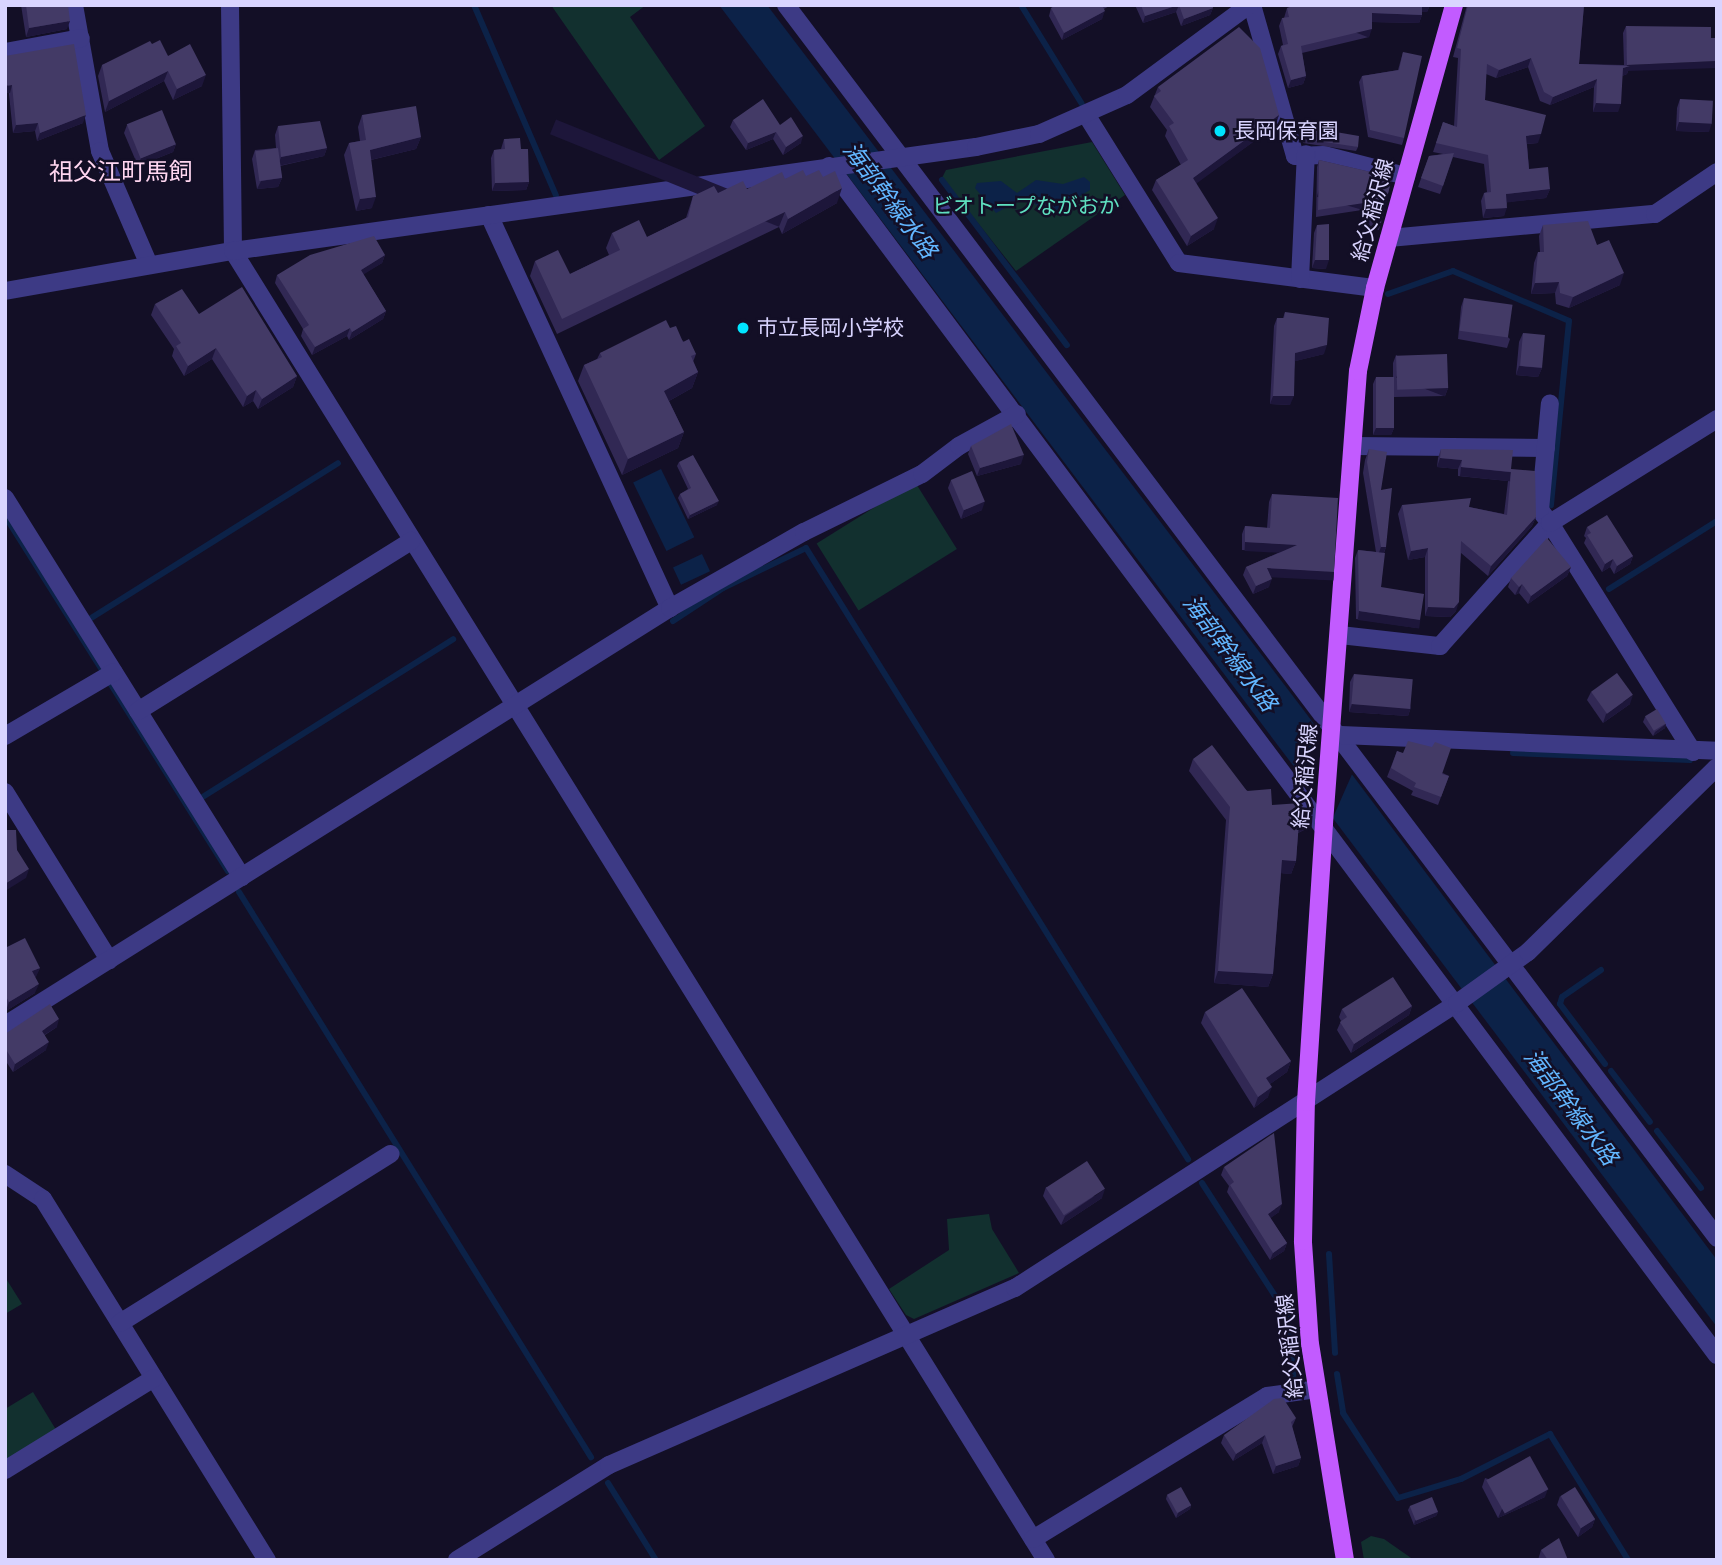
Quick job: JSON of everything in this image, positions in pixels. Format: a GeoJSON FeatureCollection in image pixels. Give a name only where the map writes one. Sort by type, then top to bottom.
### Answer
{"type":"FeatureCollection","features":[{"type":"Feature","properties":{"kind":"main road","name":"給父稲沢線"},"geometry":{"type":"LineString","coordinates":[[1345,1560],[1317,1389],[1303,1241],[1306,1102],[1324,817],[1335,734],[1358,371],[1389,238],[1454,5]]}},
{"type":"Feature","properties":{"kind":"street"},"geometry":{"type":"LineString","coordinates":[[74,5],[100,151],[149,265]]}},
{"type":"Feature","properties":{"kind":"street"},"geometry":{"type":"LineString","coordinates":[[230,5],[233,251],[513,707],[1046,1560]]}},
{"type":"Feature","properties":{"kind":"street"},"geometry":{"type":"LineString","coordinates":[[786,5],[895,158],[1335,734],[1507,967],[1717,1238]]}},
{"type":"Feature","properties":{"kind":"street"},"geometry":{"type":"LineString","coordinates":[[5,291],[233,251],[895,158],[1039,134],[1087,116],[1127,95],[1251,5],[1295,156],[1306,154],[1406,176]]}},
{"type":"Feature","properties":{"kind":"street"},"geometry":{"type":"LineString","coordinates":[[5,52],[80,38]]}},
{"type":"Feature","properties":{"kind":"street"},"geometry":{"type":"LineString","coordinates":[[1087,116],[1179,263],[1376,288]]}},
{"type":"Feature","properties":{"kind":"street"},"geometry":{"type":"LineString","coordinates":[[1300,279],[1306,154]]}},
{"type":"Feature","properties":{"kind":"street"},"geometry":{"type":"LineString","coordinates":[[832,166],[1461,1000],[1717,1355]]}},
{"type":"Feature","properties":{"kind":"street"},"geometry":{"type":"LineString","coordinates":[[1389,238],[1655,214],[1717,172]]}},
{"type":"Feature","properties":{"kind":"street"},"geometry":{"type":"LineString","coordinates":[[489,215],[670,608]]}},
{"type":"Feature","properties":{"kind":"street"},"geometry":{"type":"LineString","coordinates":[[1550,403],[1540,510],[1693,752]]}},
{"type":"Feature","properties":{"kind":"street"},"geometry":{"type":"LineString","coordinates":[[5,1025],[670,608],[804,532],[922,474],[959,446],[1017,414]]}},
{"type":"Feature","properties":{"kind":"street"},"geometry":{"type":"LineString","coordinates":[[1340,635],[1440,646],[1550,523],[1717,419]]}},
{"type":"Feature","properties":{"kind":"street"},"geometry":{"type":"LineString","coordinates":[[1354,446],[1546,448]]}},
{"type":"Feature","properties":{"kind":"street"},"geometry":{"type":"LineString","coordinates":[[5,498],[242,877]]}},
{"type":"Feature","properties":{"kind":"street"},"geometry":{"type":"LineString","coordinates":[[138,710],[411,541]]}},
{"type":"Feature","properties":{"kind":"street"},"geometry":{"type":"LineString","coordinates":[[5,736],[114,672]]}},
{"type":"Feature","properties":{"kind":"street"},"geometry":{"type":"LineString","coordinates":[[1335,734],[1717,751]]}},
{"type":"Feature","properties":{"kind":"street"},"geometry":{"type":"LineString","coordinates":[[457,1560],[608,1465],[1015,1288],[1306,1102],[1507,967],[1717,767]]}},
{"type":"Feature","properties":{"kind":"street"},"geometry":{"type":"LineString","coordinates":[[5,792],[109,960]]}},
{"type":"Feature","properties":{"kind":"street"},"geometry":{"type":"LineString","coordinates":[[120,1323],[390,1154]]}},
{"type":"Feature","properties":{"kind":"street"},"geometry":{"type":"LineString","coordinates":[[5,1174],[43,1199],[268,1560]]}},
{"type":"Feature","properties":{"kind":"street"},"geometry":{"type":"LineString","coordinates":[[5,1470],[154,1378]]}},
{"type":"Feature","properties":{"kind":"street"},"geometry":{"type":"LineString","coordinates":[[1033,1539],[1267,1396],[1317,1389]]}},
{"type":"Feature","properties":{"kind":"green space"},"geometry":{"type":"Polygon","coordinates":[[[551,5],[646,5],[630,17],[705,126],[659,160],[551,5]]]}},
{"type":"Feature","properties":{"kind":"green space","name":"ビオトープながおか"},"geometry":{"type":"Polygon","coordinates":[[[1092,142],[1125,195],[1016,271],[942,178],[946,170],[1092,142]]]}},
{"type":"Feature","properties":{"kind":"green space"},"geometry":{"type":"Polygon","coordinates":[[[915,482],[957,549],[858,610],[817,543],[915,482]]]}},
{"type":"Feature","properties":{"kind":"green space"},"geometry":{"type":"Polygon","coordinates":[[[989,1214],[992,1229],[1019,1273],[914,1319],[906,1315],[889,1289],[949,1250],[947,1219],[989,1214]]]}},
{"type":"Feature","properties":{"kind":"green space"},"geometry":{"type":"Polygon","coordinates":[[[5,1277],[22,1304],[5,1314],[5,1277]]]}},
{"type":"Feature","properties":{"kind":"green space"},"geometry":{"type":"Polygon","coordinates":[[[33,1392],[58,1433],[10,1462],[5,1455],[5,1409],[33,1392]]]}},
{"type":"Feature","properties":{"kind":"green space"},"geometry":{"type":"Polygon","coordinates":[[[1371,1536],[1384,1539],[1414,1560],[1364,1560],[1361,1542],[1371,1536]]]}},
{"type":"Feature","properties":{"kind":"water","name":"海部幹線水路"},"geometry":{"type":"Polygon","coordinates":[[[719,5],[767,5],[1302,708],[1717,1260],[1717,1327],[719,5]]]}},
{"type":"Feature","properties":{"kind":"water"},"geometry":{"type":"Polygon","coordinates":[[[1084,177],[1090,182],[1090,190],[1049,215],[1026,197],[996,213],[975,188],[977,183],[1001,181],[1017,193],[1036,180],[1063,184],[1084,177]]]}},
{"type":"Feature","properties":{"kind":"water"},"geometry":{"type":"Polygon","coordinates":[[[661,469],[694,537],[666,551],[633,483],[661,469]]]}},
{"type":"Feature","properties":{"kind":"water"},"geometry":{"type":"Polygon","coordinates":[[[702,554],[710,571],[681,585],[673,568],[702,554]]]}},
{"type":"Feature","properties":{"kind":"pier"},"geometry":{"type":"Polygon","coordinates":[[[1321,728],[1353,772],[1331,822],[1300,779],[1321,728]]]}},
{"type":"Feature","properties":{"kind":"building"},"geometry":{"type":"Polygon","coordinates":[[[26,5],[68,5],[70,21],[29,28],[26,5]]]}},
{"type":"Feature","properties":{"kind":"building"},"geometry":{"type":"Polygon","coordinates":[[[1057,5],[1102,5],[1105,11],[1064,33],[1051,8],[1057,5]]]}},
{"type":"Feature","properties":{"kind":"building"},"geometry":{"type":"Polygon","coordinates":[[[1141,5],[1178,5],[1145,16],[1141,5]]]}},
{"type":"Feature","properties":{"kind":"building"},"geometry":{"type":"Polygon","coordinates":[[[1179,5],[1212,5],[1213,8],[1184,19],[1179,5]]]}},
{"type":"Feature","properties":{"kind":"building"},"geometry":{"type":"Polygon","coordinates":[[[1297,5],[1422,5],[1422,15],[1372,13],[1372,29],[1301,46],[1306,76],[1291,80],[1281,46],[1288,44],[1282,18],[1289,17],[1287,8],[1297,5]]]}},
{"type":"Feature","properties":{"kind":"building"},"geometry":{"type":"Polygon","coordinates":[[[1468,5],[1584,5],[1579,64],[1630,66],[1623,68],[1621,104],[1596,103],[1597,79],[1553,97],[1544,92],[1531,58],[1499,70],[1487,64],[1485,100],[1546,115],[1541,134],[1526,136],[1529,169],[1548,167],[1550,189],[1506,194],[1507,208],[1486,209],[1484,193],[1491,192],[1488,155],[1436,143],[1443,122],[1457,127],[1461,49],[1457,48],[1468,5]]]}},
{"type":"Feature","properties":{"kind":"building"},"geometry":{"type":"Polygon","coordinates":[[[1626,26],[1711,27],[1711,38],[1717,38],[1717,61],[1627,65],[1626,26]]]}},
{"type":"Feature","properties":{"kind":"building"},"geometry":{"type":"Polygon","coordinates":[[[1239,27],[1260,48],[1279,115],[1193,178],[1218,218],[1191,236],[1156,180],[1188,160],[1169,126],[1174,123],[1154,96],[1161,91],[1158,87],[1239,27]]]}},
{"type":"Feature","properties":{"kind":"building"},"geometry":{"type":"Polygon","coordinates":[[[160,40],[168,56],[190,44],[206,75],[177,89],[168,71],[109,101],[102,65],[150,41],[152,44],[160,40]]]}},
{"type":"Feature","properties":{"kind":"building"},"geometry":{"type":"Polygon","coordinates":[[[74,44],[86,115],[40,133],[38,123],[16,125],[12,85],[5,86],[5,56],[74,44]]]}},
{"type":"Feature","properties":{"kind":"building"},"geometry":{"type":"Polygon","coordinates":[[[1403,52],[1422,56],[1404,138],[1370,130],[1362,76],[1399,70],[1403,52]]]}},
{"type":"Feature","properties":{"kind":"building"},"geometry":{"type":"Polygon","coordinates":[[[763,99],[780,125],[791,117],[803,136],[786,147],[776,132],[748,143],[733,120],[763,99]]]}},
{"type":"Feature","properties":{"kind":"building"},"geometry":{"type":"Polygon","coordinates":[[[1680,99],[1713,101],[1712,124],[1679,122],[1680,99]]]}},
{"type":"Feature","properties":{"kind":"building"},"geometry":{"type":"Polygon","coordinates":[[[416,106],[421,137],[370,150],[376,197],[360,199],[349,143],[366,140],[362,115],[416,106]]]}},
{"type":"Feature","properties":{"kind":"building"},"geometry":{"type":"Polygon","coordinates":[[[162,110],[176,144],[141,159],[127,124],[162,110]]]}},
{"type":"Feature","properties":{"kind":"building"},"geometry":{"type":"Polygon","coordinates":[[[320,121],[327,148],[281,157],[278,126],[320,121]]]}},
{"type":"Feature","properties":{"kind":"building"},"geometry":{"type":"Polygon","coordinates":[[[1301,126],[1359,136],[1358,147],[1305,139],[1301,126]]]}},
{"type":"Feature","properties":{"kind":"building"},"geometry":{"type":"Polygon","coordinates":[[[520,138],[521,149],[528,149],[529,182],[495,183],[494,150],[505,149],[504,139],[520,138]]]}},
{"type":"Feature","properties":{"kind":"building"},"geometry":{"type":"Polygon","coordinates":[[[278,148],[282,178],[259,181],[255,151],[278,148]]]}},
{"type":"Feature","properties":{"kind":"building"},"geometry":{"type":"Polygon","coordinates":[[[1454,153],[1443,186],[1421,178],[1429,156],[1454,153]]]}},
{"type":"Feature","properties":{"kind":"building"},"geometry":{"type":"Polygon","coordinates":[[[1319,160],[1392,177],[1381,223],[1365,218],[1364,203],[1318,210],[1319,160]]]}},
{"type":"Feature","properties":{"kind":"building"},"geometry":{"type":"Polygon","coordinates":[[[803,170],[806,176],[819,170],[823,177],[835,171],[842,188],[788,219],[785,212],[562,319],[535,261],[558,250],[570,274],[620,250],[612,233],[639,220],[647,237],[688,217],[693,196],[714,186],[718,193],[743,181],[747,189],[782,172],[785,179],[803,170]]]}},
{"type":"Feature","properties":{"kind":"building"},"geometry":{"type":"Polygon","coordinates":[[[1588,221],[1597,245],[1609,240],[1624,273],[1573,297],[1560,293],[1559,282],[1535,283],[1538,252],[1544,252],[1543,225],[1588,221]]]}},
{"type":"Feature","properties":{"kind":"building"},"geometry":{"type":"Polygon","coordinates":[[[1329,224],[1329,260],[1315,260],[1317,225],[1329,224]]]}},
{"type":"Feature","properties":{"kind":"building"},"geometry":{"type":"Polygon","coordinates":[[[374,236],[385,255],[361,270],[386,311],[352,332],[350,328],[315,347],[303,329],[309,325],[277,275],[310,255],[374,236]]]}},
{"type":"Feature","properties":{"kind":"building"},"geometry":{"type":"Polygon","coordinates":[[[242,287],[297,376],[262,399],[256,390],[247,396],[216,348],[188,366],[176,346],[181,343],[155,304],[182,289],[199,314],[242,287]]]}},
{"type":"Feature","properties":{"kind":"building"},"geometry":{"type":"Polygon","coordinates":[[[1464,298],[1513,305],[1508,337],[1459,331],[1464,298]]]}},
{"type":"Feature","properties":{"kind":"building"},"geometry":{"type":"Polygon","coordinates":[[[1285,312],[1329,318],[1327,345],[1295,353],[1294,396],[1273,396],[1277,318],[1284,318],[1285,312]]]}},
{"type":"Feature","properties":{"kind":"building"},"geometry":{"type":"Polygon","coordinates":[[[666,320],[670,328],[676,326],[683,342],[689,339],[696,354],[691,356],[698,372],[664,391],[684,432],[628,459],[584,365],[602,357],[600,353],[666,320]]]}},
{"type":"Feature","properties":{"kind":"building"},"geometry":{"type":"Polygon","coordinates":[[[1523,333],[1545,335],[1542,368],[1520,366],[1523,333]]]}},
{"type":"Feature","properties":{"kind":"building"},"geometry":{"type":"Polygon","coordinates":[[[1447,354],[1448,388],[1397,390],[1396,356],[1447,354]]]}},
{"type":"Feature","properties":{"kind":"building"},"geometry":{"type":"Polygon","coordinates":[[[1376,377],[1394,377],[1394,428],[1376,428],[1376,377]]]}},
{"type":"Feature","properties":{"kind":"building"},"geometry":{"type":"Polygon","coordinates":[[[1011,424],[1024,455],[980,468],[971,446],[1011,424]]]}},
{"type":"Feature","properties":{"kind":"building"},"geometry":{"type":"Polygon","coordinates":[[[1369,449],[1387,452],[1381,490],[1392,488],[1386,547],[1381,547],[1367,462],[1369,449]]]}},
{"type":"Feature","properties":{"kind":"building"},"geometry":{"type":"Polygon","coordinates":[[[1441,449],[1513,450],[1511,469],[1535,471],[1536,517],[1491,566],[1461,541],[1459,602],[1454,608],[1428,607],[1428,548],[1411,551],[1402,505],[1471,498],[1469,507],[1507,515],[1511,472],[1461,467],[1462,460],[1440,458],[1441,449]]]}},
{"type":"Feature","properties":{"kind":"building"},"geometry":{"type":"Polygon","coordinates":[[[693,455],[719,501],[690,515],[680,494],[691,488],[679,462],[693,455]]]}},
{"type":"Feature","properties":{"kind":"building"},"geometry":{"type":"Polygon","coordinates":[[[972,471],[985,501],[964,510],[951,480],[972,471]]]}},
{"type":"Feature","properties":{"kind":"building"},"geometry":{"type":"Polygon","coordinates":[[[1272,494],[1338,498],[1334,572],[1267,568],[1272,579],[1256,586],[1246,567],[1297,545],[1245,542],[1245,526],[1270,528],[1272,494]]]}},
{"type":"Feature","properties":{"kind":"building"},"geometry":{"type":"Polygon","coordinates":[[[1607,515],[1633,556],[1617,566],[1613,559],[1605,564],[1587,535],[1591,533],[1587,527],[1607,515]]]}},
{"type":"Feature","properties":{"kind":"building"},"geometry":{"type":"Polygon","coordinates":[[[1547,538],[1571,567],[1531,596],[1522,584],[1519,587],[1511,578],[1547,538]]]}},
{"type":"Feature","properties":{"kind":"building"},"geometry":{"type":"Polygon","coordinates":[[[1358,550],[1385,553],[1381,587],[1424,594],[1420,620],[1359,611],[1358,550]]]}},
{"type":"Feature","properties":{"kind":"building"},"geometry":{"type":"Polygon","coordinates":[[[1617,673],[1633,695],[1607,714],[1591,692],[1617,673]]]}},
{"type":"Feature","properties":{"kind":"building"},"geometry":{"type":"Polygon","coordinates":[[[1354,674],[1413,679],[1410,709],[1351,704],[1354,674]]]}},
{"type":"Feature","properties":{"kind":"building"},"geometry":{"type":"Polygon","coordinates":[[[1657,709],[1666,724],[1654,731],[1645,716],[1657,709]]]}},
{"type":"Feature","properties":{"kind":"building"},"geometry":{"type":"Polygon","coordinates":[[[1408,741],[1432,747],[1435,742],[1451,748],[1442,774],[1449,776],[1441,797],[1414,787],[1416,783],[1391,768],[1397,751],[1403,753],[1408,741]]]}},
{"type":"Feature","properties":{"kind":"building"},"geometry":{"type":"Polygon","coordinates":[[[1212,745],[1247,791],[1271,789],[1272,805],[1301,803],[1308,818],[1299,822],[1296,861],[1282,860],[1273,974],[1218,971],[1230,807],[1193,759],[1212,745]]]}},
{"type":"Feature","properties":{"kind":"building"},"geometry":{"type":"Polygon","coordinates":[[[5,830],[16,830],[17,850],[29,869],[5,884],[5,830]]]}},
{"type":"Feature","properties":{"kind":"building"},"geometry":{"type":"Polygon","coordinates":[[[25,938],[40,968],[32,971],[39,984],[9,1002],[5,995],[5,948],[25,938]]]}},
{"type":"Feature","properties":{"kind":"building"},"geometry":{"type":"Polygon","coordinates":[[[1393,977],[1412,1006],[1354,1044],[1340,1022],[1347,1017],[1342,1009],[1393,977]]]}},
{"type":"Feature","properties":{"kind":"building"},"geometry":{"type":"Polygon","coordinates":[[[1242,988],[1291,1061],[1266,1078],[1272,1087],[1258,1097],[1205,1012],[1242,988]]]}},
{"type":"Feature","properties":{"kind":"building"},"geometry":{"type":"Polygon","coordinates":[[[50,1004],[59,1019],[42,1031],[49,1042],[15,1064],[5,1048],[5,1034],[50,1004]]]}},
{"type":"Feature","properties":{"kind":"building"},"geometry":{"type":"Polygon","coordinates":[[[1274,1133],[1282,1204],[1268,1214],[1287,1243],[1273,1253],[1230,1185],[1234,1182],[1224,1167],[1274,1133]]]}},
{"type":"Feature","properties":{"kind":"building"},"geometry":{"type":"Polygon","coordinates":[[[1087,1161],[1105,1189],[1064,1215],[1046,1188],[1087,1161]]]}},
{"type":"Feature","properties":{"kind":"building"},"geometry":{"type":"Polygon","coordinates":[[[1283,1398],[1296,1418],[1291,1422],[1301,1458],[1276,1466],[1265,1435],[1236,1454],[1224,1435],[1274,1399],[1283,1398]]]}},
{"type":"Feature","properties":{"kind":"building"},"geometry":{"type":"Polygon","coordinates":[[[1530,1456],[1548,1489],[1505,1513],[1486,1480],[1530,1456]]]}},
{"type":"Feature","properties":{"kind":"building"},"geometry":{"type":"Polygon","coordinates":[[[1181,1487],[1191,1505],[1177,1513],[1167,1495],[1181,1487]]]}},
{"type":"Feature","properties":{"kind":"building"},"geometry":{"type":"Polygon","coordinates":[[[1575,1487],[1595,1519],[1581,1528],[1561,1496],[1575,1487]]]}},
{"type":"Feature","properties":{"kind":"building"},"geometry":{"type":"Polygon","coordinates":[[[1432,1497],[1438,1512],[1416,1521],[1410,1506],[1432,1497]]]}},
{"type":"Feature","properties":{"kind":"building"},"geometry":{"type":"Polygon","coordinates":[[[1559,1538],[1568,1560],[1548,1560],[1541,1550],[1559,1538]]]}},
{"type":"Feature","properties":{"kind":"waterway"},"geometry":{"type":"LineString","coordinates":[[474,5],[556,195]]}},
{"type":"Feature","properties":{"kind":"waterway"},"geometry":{"type":"LineString","coordinates":[[1021,5],[1082,104]]}},
{"type":"Feature","properties":{"kind":"waterway"},"geometry":{"type":"LineString","coordinates":[[942,180],[1067,345]]}},
{"type":"Feature","properties":{"kind":"waterway"},"geometry":{"type":"LineString","coordinates":[[1388,294],[1453,271],[1569,321],[1551,505]]}},
{"type":"Feature","properties":{"kind":"waterway"},"geometry":{"type":"LineString","coordinates":[[88,620],[338,463]]}},
{"type":"Feature","properties":{"kind":"waterway"},"geometry":{"type":"LineString","coordinates":[[5,516],[102,670]]}},
{"type":"Feature","properties":{"kind":"waterway"},"geometry":{"type":"LineString","coordinates":[[1609,589],[1717,521]]}},
{"type":"Feature","properties":{"kind":"waterway"},"geometry":{"type":"LineString","coordinates":[[673,621],[723,588],[806,548],[1188,1159]]}},
{"type":"Feature","properties":{"kind":"waterway"},"geometry":{"type":"LineString","coordinates":[[201,798],[453,639]]}},
{"type":"Feature","properties":{"kind":"waterway"},"geometry":{"type":"LineString","coordinates":[[110,683],[228,871]]}},
{"type":"Feature","properties":{"kind":"waterway"},"geometry":{"type":"LineString","coordinates":[[1513,753],[1690,760]]}},
{"type":"Feature","properties":{"kind":"waterway"},"geometry":{"type":"LineString","coordinates":[[239,892],[591,1457]]}},
{"type":"Feature","properties":{"kind":"waterway"},"geometry":{"type":"LineString","coordinates":[[1601,970],[1562,997],[1560,1004],[1605,1064]]}},
{"type":"Feature","properties":{"kind":"waterway"},"geometry":{"type":"LineString","coordinates":[[1611,1071],[1650,1122]]}},
{"type":"Feature","properties":{"kind":"waterway"},"geometry":{"type":"LineString","coordinates":[[1657,1131],[1701,1188]]}},
{"type":"Feature","properties":{"kind":"waterway"},"geometry":{"type":"LineString","coordinates":[[1202,1183],[1288,1316],[1294,1385]]}},
{"type":"Feature","properties":{"kind":"waterway"},"geometry":{"type":"LineString","coordinates":[[1329,1254],[1335,1353]]}},
{"type":"Feature","properties":{"kind":"waterway"},"geometry":{"type":"LineString","coordinates":[[1337,1374],[1343,1413],[1398,1498],[1461,1479],[1550,1434],[1628,1560]]}},
{"type":"Feature","properties":{"kind":"waterway"},"geometry":{"type":"LineString","coordinates":[[608,1483],[656,1560]]}},
{"type":"Feature","properties":{"kind":"place","name":"長岡保育園"},"geometry":{"type":"Point","coordinates":[1220,131]}},
{"type":"Feature","properties":{"kind":"place","name":"市立長岡小学校"},"geometry":{"type":"Point","coordinates":[743,328]}},
{"type":"Feature","properties":{"kind":"district","name":"祖父江町馬飼"},"geometry":{"type":"Point","coordinates":[121,172]}}]}
